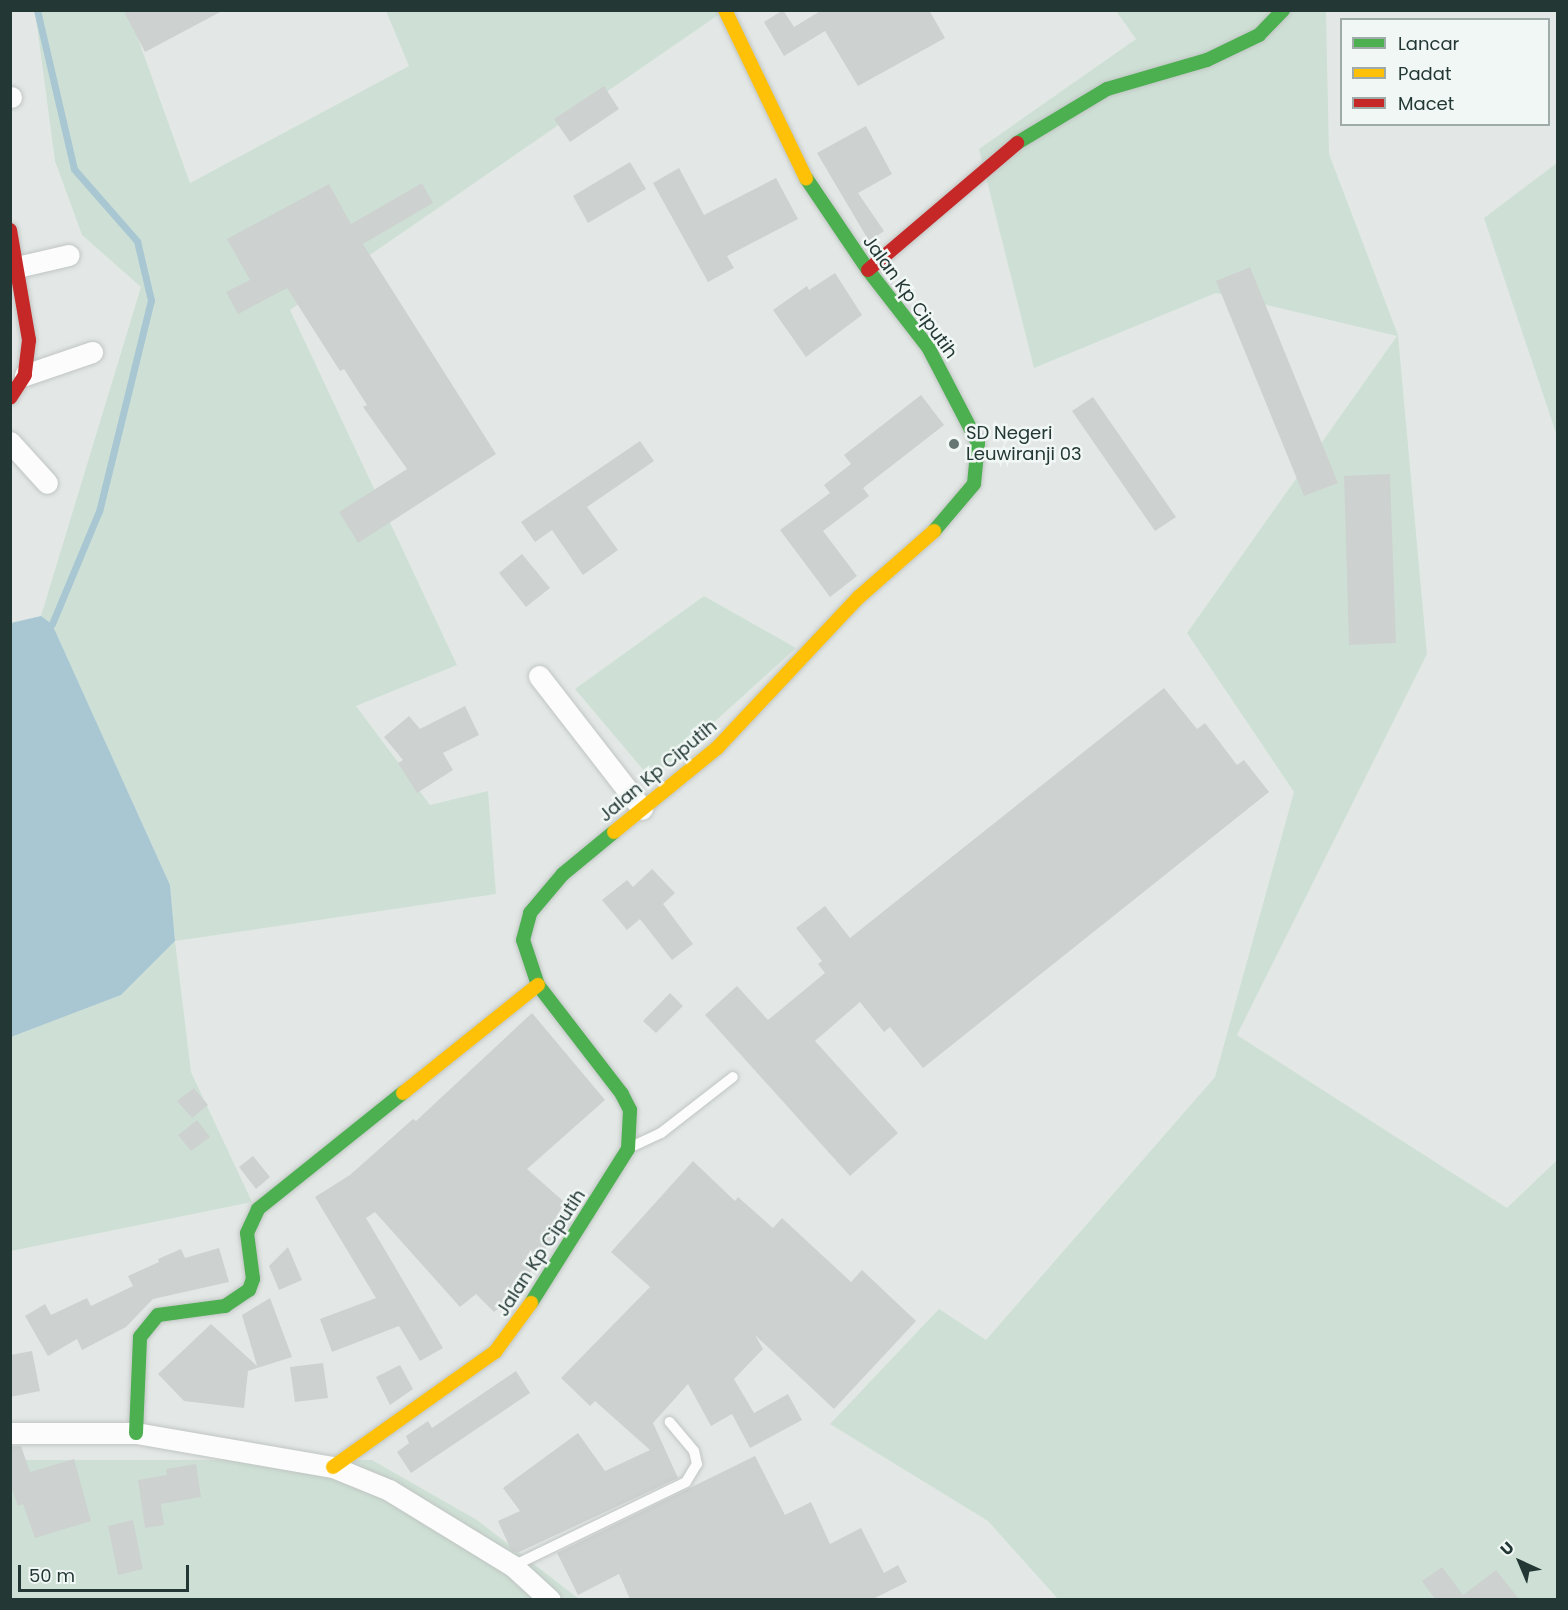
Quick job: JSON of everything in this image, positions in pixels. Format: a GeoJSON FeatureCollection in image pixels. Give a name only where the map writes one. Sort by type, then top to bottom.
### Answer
{"type":"FeatureCollection","features":[{"type":"Feature","properties":{"kind":"street","name":"Jalan Kp Ciputih"},"geometry":{"type":"LineString","coordinates":[[333,1467],[495,1352],[521,1320],[628,1149],[630,1110],[622,1094],[538,985],[524,940],[530,913],[563,874],[717,748],[859,597],[949,518],[974,484],[978,443],[965,412],[928,348],[867,270],[808,182],[725,10]]}},
{"type":"Feature","properties":{"kind":"street"},"geometry":{"type":"LineString","coordinates":[[867,270],[1012,146],[1107,89],[1207,60],[1259,35],[1283,10]]}},
{"type":"Feature","properties":{"kind":"street"},"geometry":{"type":"LineString","coordinates":[[10,230],[29,340],[25,375],[10,398]]}},
{"type":"Feature","properties":{"kind":"street"},"geometry":{"type":"LineString","coordinates":[[17,267],[69,255]]}},
{"type":"Feature","properties":{"kind":"street"},"geometry":{"type":"LineString","coordinates":[[25,375],[92,352]]}},
{"type":"Feature","properties":{"kind":"street"},"geometry":{"type":"LineString","coordinates":[[10,442],[47,483]]}},
{"type":"Feature","properties":{"kind":"street"},"geometry":{"type":"LineString","coordinates":[[539,676],[642,809]]}},
{"type":"Feature","properties":{"kind":"street"},"geometry":{"type":"LineString","coordinates":[[136,1432],[140,1337],[158,1315],[173,1310],[225,1306],[249,1290],[253,1279],[247,1233],[258,1209],[538,985]]}},
{"type":"Feature","properties":{"kind":"street"},"geometry":{"type":"LineString","coordinates":[[10,1433],[136,1432],[333,1467],[389,1490],[513,1566],[550,1599]]}},
{"type":"Feature","properties":{"kind":"lane"},"geometry":{"type":"LineString","coordinates":[[628,1149],[661,1133],[733,1077]]}},
{"type":"Feature","properties":{"kind":"lane"},"geometry":{"type":"LineString","coordinates":[[513,1566],[686,1482],[697,1464],[694,1451],[670,1422]]}},
{"type":"Feature","properties":{"kind":"green space"},"geometry":{"type":"Polygon","coordinates":[[[35,11],[128,11],[190,183],[409,66],[386,11],[724,11],[290,310],[457,665],[356,706],[430,805],[488,791],[496,894],[175,941],[170,885],[52,624],[41,616],[141,287],[82,235],[55,161],[35,11]]]}},
{"type":"Feature","properties":{"kind":"green space"},"geometry":{"type":"Polygon","coordinates":[[[1116,11],[1326,11],[1329,154],[1398,335],[1427,654],[1237,1035],[1507,1208],[1557,1160],[1557,1599],[1058,1599],[988,1521],[830,1424],[939,1309],[986,1340],[1215,1077],[1294,792],[1187,633],[1397,336],[1216,293],[1034,368],[979,149],[1136,39],[1116,11]]]}},
{"type":"Feature","properties":{"kind":"green space"},"geometry":{"type":"Polygon","coordinates":[[[1557,163],[1557,436],[1484,218],[1557,163]]]}},
{"type":"Feature","properties":{"kind":"green space"},"geometry":{"type":"Polygon","coordinates":[[[704,596],[796,648],[651,779],[575,689],[704,596]]]}},
{"type":"Feature","properties":{"kind":"green space"},"geometry":{"type":"Polygon","coordinates":[[[175,941],[191,1072],[252,1202],[11,1251],[11,1037],[121,995],[175,941]]]}},
{"type":"Feature","properties":{"kind":"green space"},"geometry":{"type":"Polygon","coordinates":[[[10,1460],[372,1460],[477,1520],[579,1599],[11,1599],[10,1460]]]}},
{"type":"Feature","properties":{"kind":"water"},"geometry":{"type":"Polygon","coordinates":[[[41,616],[52,624],[170,885],[175,941],[121,995],[11,1037],[11,623],[41,616]]]}},
{"type":"Feature","properties":{"kind":"building"},"geometry":{"type":"Polygon","coordinates":[[[123,10],[224,10],[145,52],[123,10]]]}},
{"type":"Feature","properties":{"kind":"building"},"geometry":{"type":"Polygon","coordinates":[[[783,10],[794,27],[822,10],[929,10],[945,38],[858,86],[825,31],[784,56],[764,22],[783,10]]]}},
{"type":"Feature","properties":{"kind":"building"},"geometry":{"type":"Polygon","coordinates":[[[604,86],[619,109],[570,142],[554,119],[604,86]]]}},
{"type":"Feature","properties":{"kind":"building"},"geometry":{"type":"Polygon","coordinates":[[[866,126],[892,174],[858,193],[884,231],[869,241],[817,153],[866,126]]]}},
{"type":"Feature","properties":{"kind":"building"},"geometry":{"type":"Polygon","coordinates":[[[630,162],[646,189],[588,223],[573,196],[630,162]]]}},
{"type":"Feature","properties":{"kind":"building"},"geometry":{"type":"Polygon","coordinates":[[[679,168],[704,215],[776,178],[798,219],[727,256],[734,268],[708,282],[653,183],[679,168]]]}},
{"type":"Feature","properties":{"kind":"building"},"geometry":{"type":"Polygon","coordinates":[[[422,183],[433,203],[363,244],[496,454],[358,543],[339,512],[407,469],[363,407],[367,405],[344,369],[340,371],[287,288],[238,314],[226,292],[250,280],[227,239],[329,184],[351,224],[422,183]]]}},
{"type":"Feature","properties":{"kind":"building"},"geometry":{"type":"Polygon","coordinates":[[[1250,267],[1338,483],[1304,496],[1216,281],[1250,267]]]}},
{"type":"Feature","properties":{"kind":"building"},"geometry":{"type":"Polygon","coordinates":[[[835,273],[862,315],[806,357],[773,310],[807,286],[809,290],[835,273]]]}},
{"type":"Feature","properties":{"kind":"building"},"geometry":{"type":"Polygon","coordinates":[[[921,395],[944,425],[863,488],[869,496],[823,531],[857,576],[830,597],[780,530],[830,493],[824,485],[851,464],[844,455],[921,395]]]}},
{"type":"Feature","properties":{"kind":"building"},"geometry":{"type":"Polygon","coordinates":[[[1093,397],[1176,517],[1155,531],[1072,411],[1093,397]]]}},
{"type":"Feature","properties":{"kind":"building"},"geometry":{"type":"Polygon","coordinates":[[[640,441],[654,461],[587,507],[618,550],[583,575],[552,530],[535,542],[521,522],[640,441]]]}},
{"type":"Feature","properties":{"kind":"building"},"geometry":{"type":"Polygon","coordinates":[[[1390,474],[1396,643],[1349,645],[1344,476],[1390,474]]]}},
{"type":"Feature","properties":{"kind":"building"},"geometry":{"type":"Polygon","coordinates":[[[522,554],[550,588],[526,607],[499,573],[522,554]]]}},
{"type":"Feature","properties":{"kind":"building"},"geometry":{"type":"Polygon","coordinates":[[[1164,688],[1197,729],[1205,723],[1237,765],[1244,760],[1269,792],[923,1068],[890,1027],[884,1032],[860,1002],[815,1041],[898,1133],[850,1176],[705,1015],[737,986],[768,1020],[825,973],[818,964],[822,961],[796,928],[825,906],[850,938],[1164,688]]]}},
{"type":"Feature","properties":{"kind":"building"},"geometry":{"type":"Polygon","coordinates":[[[465,706],[479,735],[443,753],[453,770],[417,793],[398,763],[403,760],[384,737],[409,716],[420,729],[465,706]]]}},
{"type":"Feature","properties":{"kind":"building"},"geometry":{"type":"Polygon","coordinates":[[[652,869],[675,893],[663,904],[693,944],[672,960],[640,919],[627,930],[602,900],[627,880],[633,887],[652,869]]]}},
{"type":"Feature","properties":{"kind":"building"},"geometry":{"type":"Polygon","coordinates":[[[670,993],[683,1006],[656,1033],[643,1021],[670,993]]]}},
{"type":"Feature","properties":{"kind":"building"},"geometry":{"type":"Polygon","coordinates":[[[532,1013],[605,1100],[527,1169],[571,1208],[519,1290],[494,1312],[476,1294],[460,1307],[375,1212],[366,1218],[443,1348],[420,1361],[399,1326],[332,1352],[320,1319],[376,1298],[315,1197],[350,1175],[413,1119],[416,1121],[532,1013]]]}},
{"type":"Feature","properties":{"kind":"building"},"geometry":{"type":"Polygon","coordinates":[[[194,1088],[208,1105],[192,1118],[177,1101],[194,1088]]]}},
{"type":"Feature","properties":{"kind":"building"},"geometry":{"type":"Polygon","coordinates":[[[197,1120],[210,1137],[191,1151],[178,1135],[197,1120]]]}},
{"type":"Feature","properties":{"kind":"building"},"geometry":{"type":"Polygon","coordinates":[[[253,1156],[270,1177],[256,1189],[239,1167],[253,1156]]]}},
{"type":"Feature","properties":{"kind":"building"},"geometry":{"type":"Polygon","coordinates":[[[693,1161],[735,1201],[738,1197],[773,1228],[782,1218],[851,1282],[862,1270],[916,1321],[834,1409],[755,1335],[763,1349],[734,1379],[754,1413],[788,1394],[802,1420],[750,1448],[732,1414],[711,1426],[688,1384],[653,1423],[678,1478],[517,1553],[511,1550],[498,1521],[520,1511],[503,1488],[578,1433],[605,1471],[650,1450],[595,1401],[590,1406],[561,1378],[650,1287],[611,1252],[693,1161]]]}},
{"type":"Feature","properties":{"kind":"building"},"geometry":{"type":"Polygon","coordinates":[[[288,1247],[302,1280],[279,1290],[269,1266],[288,1247]]]}},
{"type":"Feature","properties":{"kind":"building"},"geometry":{"type":"Polygon","coordinates":[[[219,1248],[229,1282],[153,1299],[126,1327],[82,1350],[77,1339],[48,1356],[25,1316],[45,1304],[51,1315],[87,1298],[91,1306],[133,1286],[128,1276],[159,1262],[158,1259],[181,1249],[185,1258],[219,1248]]]}},
{"type":"Feature","properties":{"kind":"building"},"geometry":{"type":"Polygon","coordinates":[[[270,1298],[292,1357],[248,1371],[244,1408],[184,1401],[158,1374],[211,1324],[257,1366],[242,1315],[270,1298]]]}},
{"type":"Feature","properties":{"kind":"building"},"geometry":{"type":"Polygon","coordinates":[[[32,1351],[40,1391],[10,1397],[10,1355],[32,1351]]]}},
{"type":"Feature","properties":{"kind":"building"},"geometry":{"type":"Polygon","coordinates":[[[323,1363],[328,1398],[295,1402],[290,1367],[323,1363]]]}},
{"type":"Feature","properties":{"kind":"building"},"geometry":{"type":"Polygon","coordinates":[[[400,1365],[413,1389],[390,1405],[376,1377],[400,1365]]]}},
{"type":"Feature","properties":{"kind":"building"},"geometry":{"type":"Polygon","coordinates":[[[516,1371],[530,1393],[411,1473],[397,1452],[409,1443],[406,1436],[428,1421],[432,1428],[516,1371]]]}},
{"type":"Feature","properties":{"kind":"building"},"geometry":{"type":"Polygon","coordinates":[[[10,1446],[21,1446],[30,1472],[74,1459],[91,1521],[35,1538],[23,1504],[18,1506],[10,1484],[10,1446]]]}},
{"type":"Feature","properties":{"kind":"building"},"geometry":{"type":"Polygon","coordinates":[[[755,1456],[785,1515],[811,1502],[830,1544],[861,1528],[884,1573],[898,1565],[907,1582],[873,1599],[630,1599],[619,1574],[578,1595],[557,1553],[755,1456]]]}},
{"type":"Feature","properties":{"kind":"building"},"geometry":{"type":"Polygon","coordinates":[[[196,1464],[201,1497],[161,1504],[164,1525],[145,1528],[138,1480],[167,1475],[166,1469],[196,1464]]]}},
{"type":"Feature","properties":{"kind":"building"},"geometry":{"type":"Polygon","coordinates":[[[133,1520],[143,1569],[118,1575],[108,1526],[133,1520]]]}},
{"type":"Feature","properties":{"kind":"building"},"geometry":{"type":"Polygon","coordinates":[[[1442,1567],[1463,1595],[1496,1570],[1519,1599],[1435,1599],[1422,1581],[1442,1567]]]}},
{"type":"Feature","properties":{"kind":"waterway"},"geometry":{"type":"LineString","coordinates":[[37,10],[74,169],[137,241],[151,300],[99,511],[52,624]]}},
{"type":"Feature","properties":{"kind":"traffic: fast"},"geometry":{"type":"LineString","coordinates":[[1017,143],[1107,89],[1207,60],[1259,35],[1283,10]]}},
{"type":"Feature","properties":{"kind":"traffic: fast"},"geometry":{"type":"LineString","coordinates":[[806,178],[868,270],[928,347],[978,443],[974,484],[934,531]]}},
{"type":"Feature","properties":{"kind":"traffic: fast"},"geometry":{"type":"LineString","coordinates":[[531,1303],[628,1149],[630,1110],[622,1094],[538,985],[523,940],[530,913],[563,874],[614,832]]}},
{"type":"Feature","properties":{"kind":"traffic: fast"},"geometry":{"type":"LineString","coordinates":[[136,1433],[140,1337],[158,1315],[225,1306],[249,1290],[253,1279],[247,1233],[258,1209],[403,1093]]}},
{"type":"Feature","properties":{"kind":"traffic: slow"},"geometry":{"type":"LineString","coordinates":[[725,10],[806,178]]}},
{"type":"Feature","properties":{"kind":"traffic: slow"},"geometry":{"type":"LineString","coordinates":[[614,832],[717,748],[859,597],[934,531]]}},
{"type":"Feature","properties":{"kind":"traffic: slow"},"geometry":{"type":"LineString","coordinates":[[403,1093],[538,985]]}},
{"type":"Feature","properties":{"kind":"traffic: slow"},"geometry":{"type":"LineString","coordinates":[[333,1467],[495,1352],[531,1303]]}},
{"type":"Feature","properties":{"kind":"traffic: jam"},"geometry":{"type":"LineString","coordinates":[[868,270],[1017,143]]}},
{"type":"Feature","properties":{"kind":"traffic: jam"},"geometry":{"type":"LineString","coordinates":[[10,230],[29,340],[25,375],[10,398]]}},
{"type":"Feature","properties":{"kind":"place","name":"SD Negeri Leuwiranji 03"},"geometry":{"type":"Point","coordinates":[954,444]}}]}
